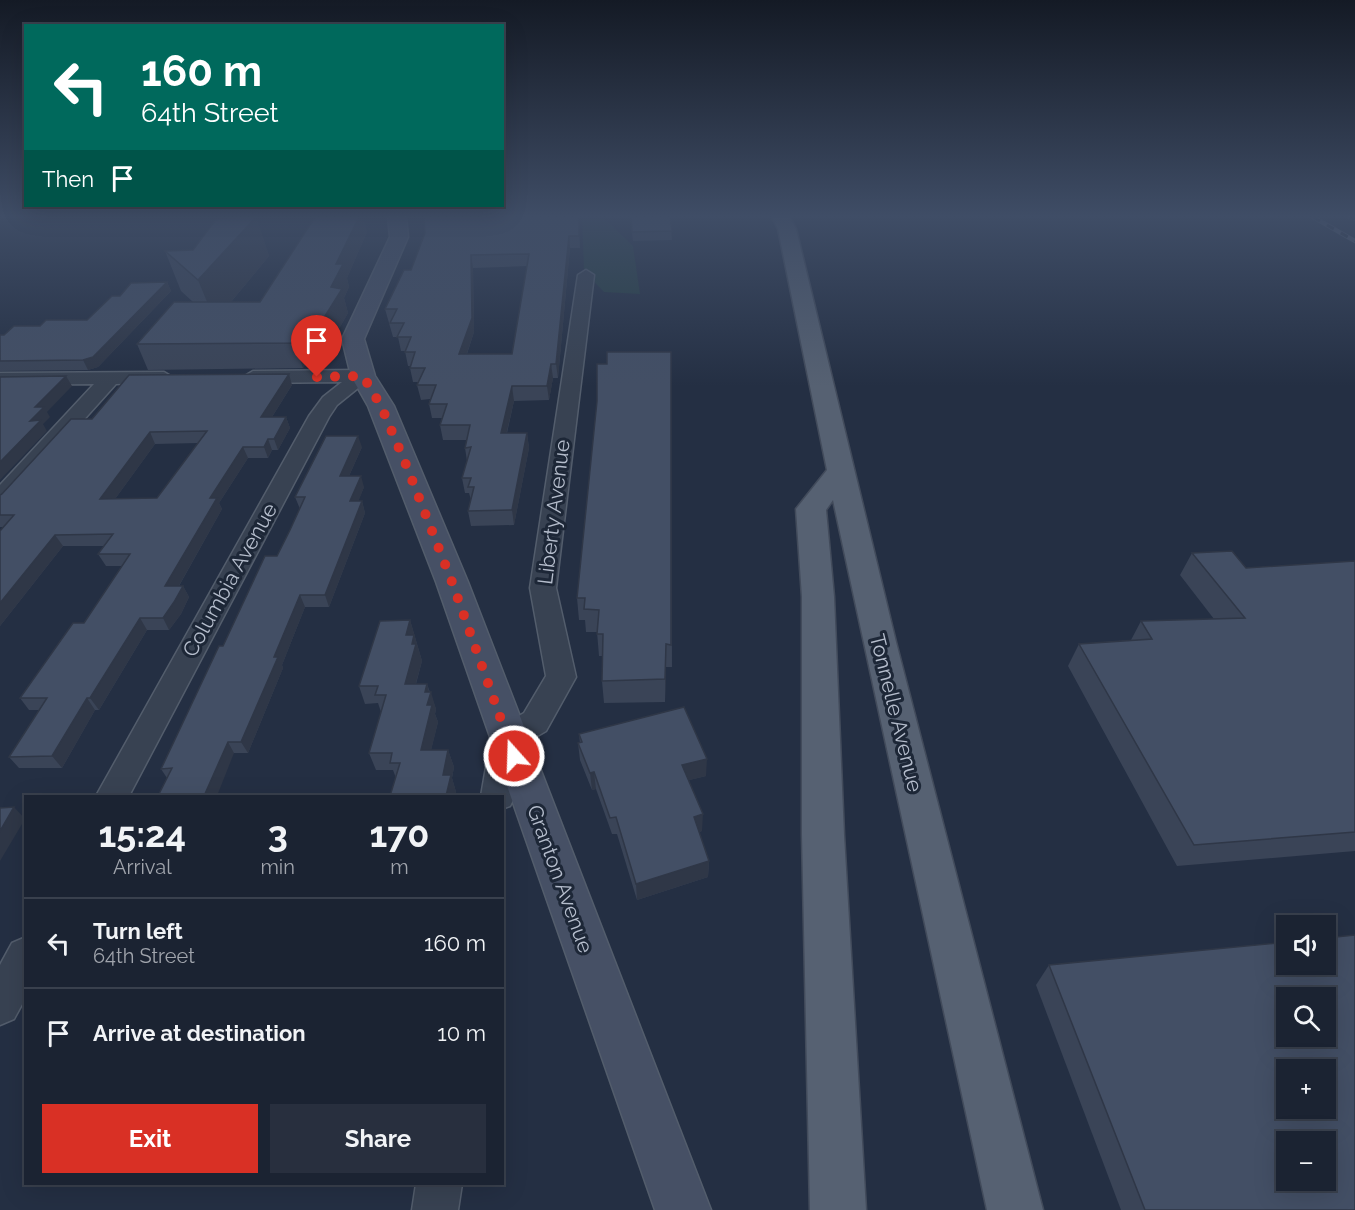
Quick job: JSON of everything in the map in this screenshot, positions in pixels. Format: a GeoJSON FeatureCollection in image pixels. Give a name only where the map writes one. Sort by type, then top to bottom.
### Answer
{"type":"FeatureCollection","features":[{"type":"Feature","properties":{"kind":"main road","name":"Tonnelle Avenue"},"geometry":{"type":"LineString","coordinates":[[797,273],[840,472],[1015,1210]]}},
{"type":"Feature","properties":{"kind":"main road"},"geometry":{"type":"LineString","coordinates":[[838,1210],[823,835],[818,597],[811,509],[840,472]]}},
{"type":"Feature","properties":{"kind":"street","name":"Granton Avenue"},"geometry":{"type":"LineString","coordinates":[[382,273],[352,339],[363,376],[381,406],[452,582],[507,738],[683,1210]]}},
{"type":"Feature","properties":{"kind":"street","name":"Liberty Avenue"},"geometry":{"type":"LineString","coordinates":[[507,738],[536,722],[561,677],[543,588],[586,275]]}},
{"type":"Feature","properties":{"kind":"street"},"geometry":{"type":"LineString","coordinates":[[236,378],[363,376]]}},
{"type":"Feature","properties":{"kind":"street","name":"Columbia Avenue"},"geometry":{"type":"LineString","coordinates":[[113,795],[319,416],[330,401],[363,376]]}},
{"type":"Feature","properties":{"kind":"street"},"geometry":{"type":"LineString","coordinates":[[0,380],[179,378]]}},
{"type":"Feature","properties":{"kind":"street"},"geometry":{"type":"LineString","coordinates":[[0,499],[110,379]]}},
{"type":"Feature","properties":{"kind":"street"},"geometry":{"type":"LineString","coordinates":[[498,795],[507,738]]}},
{"type":"Feature","properties":{"kind":"street"},"geometry":{"type":"LineString","coordinates":[[0,1005],[16,959]]}},
{"type":"Feature","properties":{"kind":"street"},"geometry":{"type":"LineString","coordinates":[[435,1210],[439,1185]]}},
{"type":"Feature","properties":{"kind":"green space"},"geometry":{"type":"Polygon","coordinates":[[[586,273],[637,273],[640,294],[604,292],[586,273]]]}},
{"type":"Feature","properties":{"kind":"building"},"geometry":{"type":"Polygon","coordinates":[[[191,273],[204,273],[198,280],[191,273]]]}},
{"type":"Feature","properties":{"kind":"building"},"geometry":{"type":"Polygon","coordinates":[[[278,273],[338,273],[331,287],[342,289],[310,340],[296,340],[294,343],[137,344],[174,302],[260,302],[278,273]]]}},
{"type":"Feature","properties":{"kind":"building"},"geometry":{"type":"Polygon","coordinates":[[[402,273],[471,273],[472,318],[459,354],[512,354],[526,273],[565,273],[556,364],[551,364],[547,386],[512,386],[501,433],[527,433],[512,510],[468,511],[474,487],[468,487],[471,478],[462,478],[471,447],[465,448],[470,425],[440,425],[447,404],[429,404],[436,385],[417,385],[425,368],[410,368],[415,352],[405,352],[411,337],[397,337],[404,323],[390,323],[397,309],[385,309],[402,273]]]}},
{"type":"Feature","properties":{"kind":"building"},"geometry":{"type":"Polygon","coordinates":[[[167,282],[93,357],[83,360],[0,361],[0,335],[4,335],[14,326],[40,326],[46,320],[87,320],[112,296],[120,296],[131,283],[167,282]]]}},
{"type":"Feature","properties":{"kind":"building"},"geometry":{"type":"Polygon","coordinates":[[[607,352],[671,352],[671,645],[666,644],[665,679],[602,681],[603,634],[597,634],[599,610],[584,609],[585,598],[577,598],[597,401],[597,364],[607,364],[607,352]]]}},
{"type":"Feature","properties":{"kind":"building"},"geometry":{"type":"Polygon","coordinates":[[[289,374],[261,417],[286,417],[274,439],[268,439],[264,447],[243,447],[210,498],[217,498],[165,586],[183,586],[174,602],[163,618],[140,618],[52,756],[9,757],[47,698],[20,698],[73,623],[84,623],[130,554],[98,554],[113,534],[55,535],[0,603],[0,531],[14,515],[0,515],[0,495],[71,419],[92,419],[129,375],[289,374]],[[207,431],[150,432],[100,499],[157,498],[207,431]]]}},
{"type":"Feature","properties":{"kind":"building"},"geometry":{"type":"Polygon","coordinates":[[[66,376],[35,407],[44,407],[30,421],[41,420],[0,462],[0,377],[66,376]]]}},
{"type":"Feature","properties":{"kind":"building"},"geometry":{"type":"Polygon","coordinates":[[[326,436],[358,436],[340,476],[361,476],[350,501],[362,501],[325,595],[300,595],[274,657],[278,657],[241,742],[228,742],[204,795],[158,795],[172,768],[161,769],[219,646],[223,646],[265,556],[277,556],[305,497],[295,497],[326,436]]]}},
{"type":"Feature","properties":{"kind":"building"},"geometry":{"type":"Polygon","coordinates":[[[1232,551],[1246,568],[1355,561],[1355,832],[1194,845],[1079,644],[1152,639],[1141,621],[1245,618],[1192,553],[1232,551]]]}},
{"type":"Feature","properties":{"kind":"building"},"geometry":{"type":"Polygon","coordinates":[[[410,620],[406,635],[414,635],[412,644],[416,644],[405,684],[427,684],[425,692],[431,692],[427,705],[432,705],[421,750],[448,750],[443,775],[451,775],[446,795],[390,795],[400,763],[390,763],[392,753],[369,753],[386,695],[375,695],[378,686],[359,686],[380,621],[410,620]]]}},
{"type":"Feature","properties":{"kind":"building"},"geometry":{"type":"Polygon","coordinates":[[[684,707],[707,759],[682,765],[703,814],[694,817],[709,861],[636,884],[616,817],[610,818],[594,772],[590,773],[578,743],[582,742],[579,734],[684,707]]]}},
{"type":"Feature","properties":{"kind":"building"},"geometry":{"type":"Polygon","coordinates":[[[14,807],[0,831],[0,808],[14,807]]]}},
{"type":"Feature","properties":{"kind":"building"},"geometry":{"type":"Polygon","coordinates":[[[1355,935],[1355,1210],[1145,1210],[1049,965],[1276,943],[1276,975],[1336,975],[1336,937],[1355,935]]]}},
{"type":"Feature","properties":{"kind":"route"},"geometry":{"type":"LineString","coordinates":[[317,377],[363,376],[381,406],[452,582],[514,756]]}}]}
